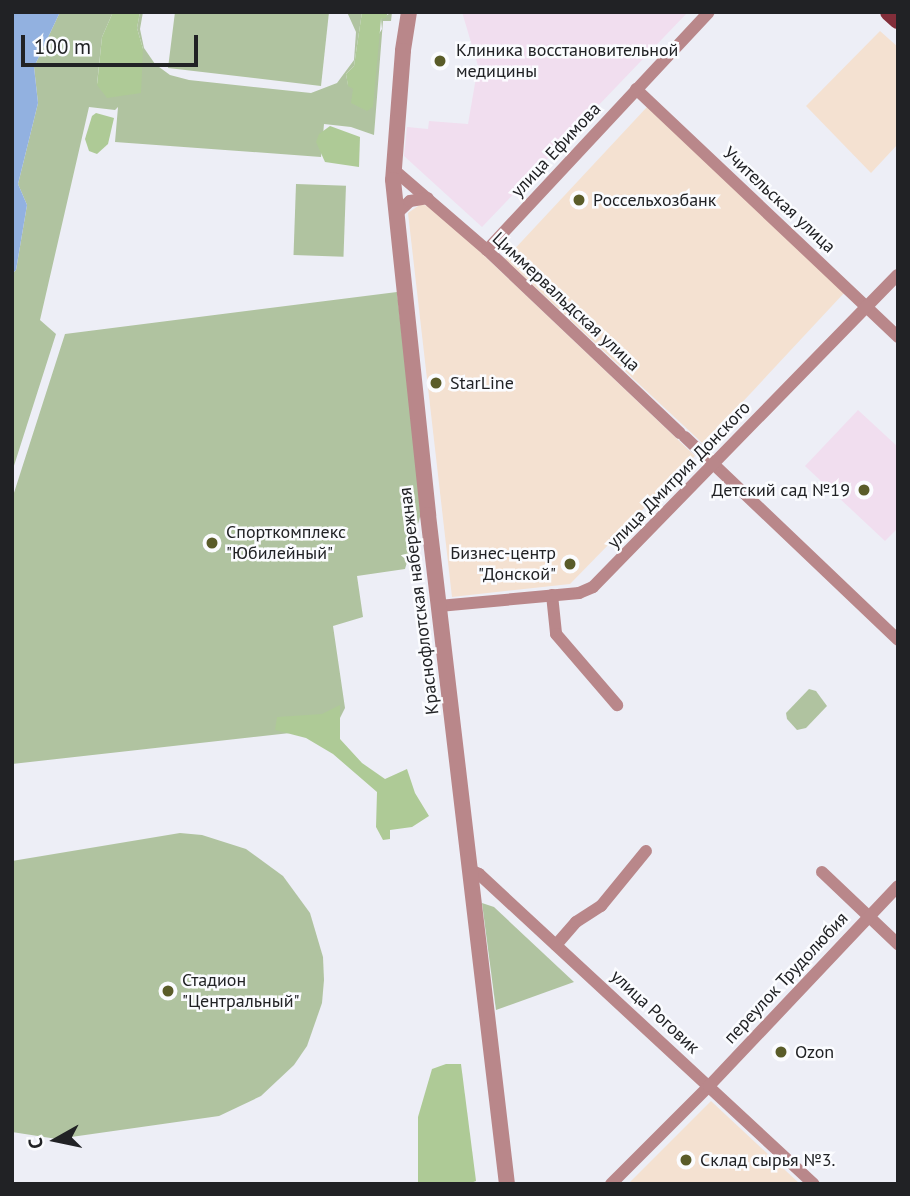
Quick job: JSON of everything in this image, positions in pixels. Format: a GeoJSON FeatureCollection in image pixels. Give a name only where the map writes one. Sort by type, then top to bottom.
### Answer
{"type":"FeatureCollection","features":[{"type":"Feature","properties":{"kind":"main road"},"geometry":{"type":"LineString","coordinates":[[889,12],[898,20]]}},
{"type":"Feature","properties":{"kind":"street","name":"Краснофлотская набережная"},"geometry":{"type":"LineString","coordinates":[[409,12],[393,169],[396,214],[439,606],[508,1184]]}},
{"type":"Feature","properties":{"kind":"street","name":"улица Ефимова"},"geometry":{"type":"LineString","coordinates":[[487,250],[709,12]]}},
{"type":"Feature","properties":{"kind":"street","name":"Учительская улица"},"geometry":{"type":"LineString","coordinates":[[636,89],[898,337]]}},
{"type":"Feature","properties":{"kind":"street","name":"Циммервальдская улица"},"geometry":{"type":"LineString","coordinates":[[393,169],[487,250],[898,640]]}},
{"type":"Feature","properties":{"kind":"street"},"geometry":{"type":"LineString","coordinates":[[396,214],[410,201],[428,198]]}},
{"type":"Feature","properties":{"kind":"street","name":"улица Дмитрия Донского"},"geometry":{"type":"LineString","coordinates":[[439,606],[579,593],[593,587],[898,275]]}},
{"type":"Feature","properties":{"kind":"street"},"geometry":{"type":"LineString","coordinates":[[552,595],[556,634],[618,705]]}},
{"type":"Feature","properties":{"kind":"street"},"geometry":{"type":"LineString","coordinates":[[556,945],[576,922],[601,906],[646,851]]}},
{"type":"Feature","properties":{"kind":"street","name":"улица Роговик"},"geometry":{"type":"LineString","coordinates":[[470,870],[556,945],[814,1184]]}},
{"type":"Feature","properties":{"kind":"street"},"geometry":{"type":"LineString","coordinates":[[822,872],[898,944]]}},
{"type":"Feature","properties":{"kind":"street","name":"переулок Трудолюбия"},"geometry":{"type":"LineString","coordinates":[[611,1184],[709,1086],[898,886]]}},
{"type":"Feature","properties":{"kind":"shaded area"},"geometry":{"type":"Polygon","coordinates":[[[462,12],[688,12],[482,227],[404,156],[407,127],[428,129],[429,121],[468,124],[478,66],[462,12]]]}},
{"type":"Feature","properties":{"kind":"shaded area"},"geometry":{"type":"Polygon","coordinates":[[[880,31],[898,47],[898,144],[871,173],[806,106],[880,31]]]}},
{"type":"Feature","properties":{"kind":"shaded area"},"geometry":{"type":"Polygon","coordinates":[[[647,107],[845,292],[703,444],[505,259],[647,107]]]}},
{"type":"Feature","properties":{"kind":"shaded area"},"geometry":{"type":"Polygon","coordinates":[[[421,204],[434,208],[695,456],[570,584],[452,597],[408,213],[421,204]]]}},
{"type":"Feature","properties":{"kind":"shaded area","name":"Детский сад №19"},"geometry":{"type":"Polygon","coordinates":[[[858,410],[898,447],[898,528],[885,541],[805,466],[858,410]]]}},
{"type":"Feature","properties":{"kind":"shaded area"},"geometry":{"type":"Polygon","coordinates":[[[711,1101],[800,1184],[628,1184],[711,1101]]]}},
{"type":"Feature","properties":{"kind":"green space"},"geometry":{"type":"Polygon","coordinates":[[[60,12],[113,12],[102,37],[97,84],[143,49],[137,28],[140,12],[143,12],[140,29],[144,48],[155,64],[170,75],[189,80],[311,93],[337,83],[354,60],[356,32],[347,12],[362,12],[354,66],[346,74],[348,85],[382,29],[381,19],[392,12],[391,21],[383,21],[374,135],[351,127],[324,124],[321,157],[115,142],[118,107],[115,110],[89,107],[40,320],[56,334],[12,472],[12,274],[16,270],[27,205],[18,184],[38,103],[34,67],[60,12]]]}},
{"type":"Feature","properties":{"kind":"green space"},"geometry":{"type":"Polygon","coordinates":[[[113,12],[140,12],[137,28],[143,49],[141,93],[107,98],[97,85],[102,37],[113,12]]]}},
{"type":"Feature","properties":{"kind":"green space"},"geometry":{"type":"Polygon","coordinates":[[[175,12],[329,12],[321,86],[168,68],[175,12]]]}},
{"type":"Feature","properties":{"kind":"green space"},"geometry":{"type":"Polygon","coordinates":[[[362,12],[388,12],[386,18],[381,19],[373,107],[367,111],[351,103],[353,89],[348,86],[346,74],[354,66],[362,12]]]}},
{"type":"Feature","properties":{"kind":"green space"},"geometry":{"type":"Polygon","coordinates":[[[96,113],[114,118],[108,144],[97,154],[89,151],[85,139],[92,116],[96,113]]]}},
{"type":"Feature","properties":{"kind":"green space"},"geometry":{"type":"Polygon","coordinates":[[[330,126],[360,137],[359,167],[325,162],[316,142],[319,134],[330,126]]]}},
{"type":"Feature","properties":{"kind":"green space"},"geometry":{"type":"Polygon","coordinates":[[[296,184],[346,186],[343,257],[294,255],[296,184]]]}},
{"type":"Feature","properties":{"kind":"green space","name":"Спорткомплекс \"Юбилейный\""},"geometry":{"type":"Polygon","coordinates":[[[397,292],[422,510],[405,569],[357,576],[363,617],[333,626],[345,708],[335,728],[12,764],[12,499],[65,334],[397,292]]]}},
{"type":"Feature","properties":{"kind":"green space"},"geometry":{"type":"Polygon","coordinates":[[[809,689],[816,691],[827,706],[806,728],[797,730],[787,719],[786,713],[809,689]]]}},
{"type":"Feature","properties":{"kind":"green space"},"geometry":{"type":"Polygon","coordinates":[[[340,705],[340,739],[362,763],[385,779],[407,769],[415,793],[429,816],[412,827],[390,830],[390,839],[383,840],[376,827],[377,792],[333,754],[306,738],[275,730],[277,717],[322,714],[340,705]]]}},
{"type":"Feature","properties":{"kind":"green space","name":"Стадион \"Центральный\""},"geometry":{"type":"Polygon","coordinates":[[[180,833],[202,835],[246,849],[283,876],[310,913],[323,957],[324,980],[322,1003],[307,1046],[294,1065],[261,1096],[219,1116],[57,1139],[12,1132],[12,861],[180,833]]]}},
{"type":"Feature","properties":{"kind":"green space"},"geometry":{"type":"Polygon","coordinates":[[[482,903],[494,907],[574,982],[496,1010],[482,903]]]}},
{"type":"Feature","properties":{"kind":"green space"},"geometry":{"type":"Polygon","coordinates":[[[446,1064],[461,1064],[476,1181],[468,1184],[418,1184],[418,1117],[432,1069],[446,1064]]]}},
{"type":"Feature","properties":{"kind":"water"},"geometry":{"type":"Polygon","coordinates":[[[12,12],[60,12],[34,67],[38,103],[18,184],[27,205],[16,270],[12,274],[12,12]]]}},
{"type":"Feature","properties":{"kind":"place","name":"Клиника восстановительной медицины"},"geometry":{"type":"Point","coordinates":[440,61]}},
{"type":"Feature","properties":{"kind":"place","name":"Россельхозбанк"},"geometry":{"type":"Point","coordinates":[579,200]}},
{"type":"Feature","properties":{"kind":"place","name":"StarLine"},"geometry":{"type":"Point","coordinates":[436,383]}},
{"type":"Feature","properties":{"kind":"place","name":"Детский сад №19"},"geometry":{"type":"Point","coordinates":[864,490]}},
{"type":"Feature","properties":{"kind":"place","name":"Спорткомплекс \"Юбилейный\""},"geometry":{"type":"Point","coordinates":[212,543]}},
{"type":"Feature","properties":{"kind":"place","name":"Бизнес-центр \"Донской\""},"geometry":{"type":"Point","coordinates":[570,564]}},
{"type":"Feature","properties":{"kind":"place","name":"Стадион \"Центральный\""},"geometry":{"type":"Point","coordinates":[168,991]}},
{"type":"Feature","properties":{"kind":"place","name":"Ozon"},"geometry":{"type":"Point","coordinates":[781,1052]}},
{"type":"Feature","properties":{"kind":"place","name":"Склад сырья №3."},"geometry":{"type":"Point","coordinates":[686,1160]}}]}
